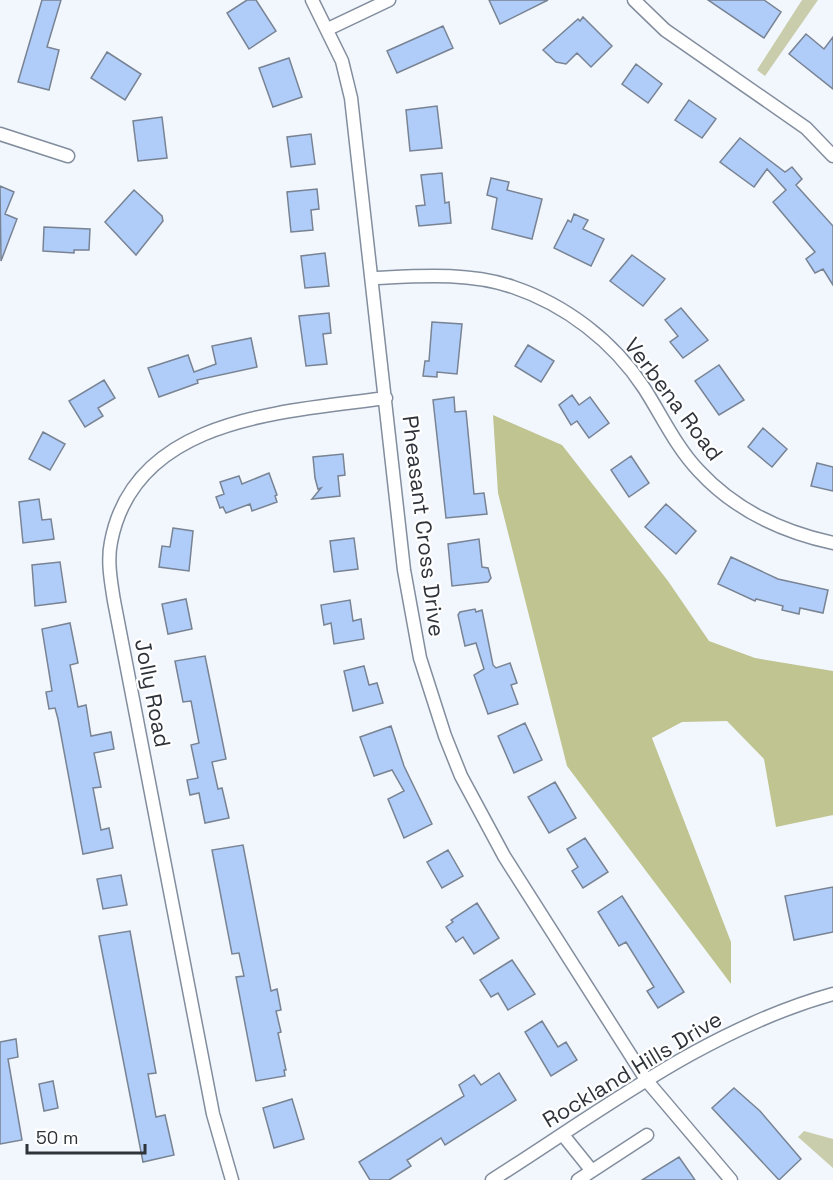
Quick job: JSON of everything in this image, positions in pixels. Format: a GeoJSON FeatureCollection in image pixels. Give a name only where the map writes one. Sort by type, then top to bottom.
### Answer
{"type":"FeatureCollection","features":[{"type":"Feature","properties":{"kind":"street","name":"Pheasant Cross Drive"},"geometry":{"type":"LineString","coordinates":[[312,0],[342,61],[351,98],[374,278],[411,615],[420,658],[445,736],[461,776],[504,856],[646,1081],[730,1180]]}},
{"type":"Feature","properties":{"kind":"street"},"geometry":{"type":"LineString","coordinates":[[328,29],[389,0]]}},
{"type":"Feature","properties":{"kind":"street"},"geometry":{"type":"LineString","coordinates":[[634,0],[673,36],[806,128],[833,156]]}},
{"type":"Feature","properties":{"kind":"street"},"geometry":{"type":"LineString","coordinates":[[0,134],[68,156]]}},
{"type":"Feature","properties":{"kind":"street","name":"Verbena Road"},"geometry":{"type":"LineString","coordinates":[[374,278],[432,275],[476,278],[511,286],[538,297],[571,315],[598,335],[621,359],[642,386],[680,449],[721,491],[747,510],[779,528],[833,543]]}},
{"type":"Feature","properties":{"kind":"street","name":"Jolly Road"},"geometry":{"type":"LineString","coordinates":[[232,1180],[213,1114],[114,601],[110,544],[117,520],[133,490],[151,466],[173,450],[203,434],[235,422],[270,414],[386,398]]}},
{"type":"Feature","properties":{"kind":"street","name":"Rockland Hills Drive"},"geometry":{"type":"LineString","coordinates":[[492,1180],[646,1081],[719,1038],[806,1002],[833,994]]}},
{"type":"Feature","properties":{"kind":"street"},"geometry":{"type":"LineString","coordinates":[[562,1135],[592,1171]]}},
{"type":"Feature","properties":{"kind":"street"},"geometry":{"type":"LineString","coordinates":[[578,1180],[647,1135]]}},
{"type":"Feature","properties":{"kind":"green space"},"geometry":{"type":"Polygon","coordinates":[[[802,0],[818,0],[765,76],[757,70],[802,0]]]}},
{"type":"Feature","properties":{"kind":"green space"},"geometry":{"type":"Polygon","coordinates":[[[493,415],[562,445],[668,581],[709,641],[755,658],[833,671],[833,815],[776,827],[764,759],[727,721],[682,722],[652,738],[731,942],[731,984],[567,766],[498,493],[493,415]]]}},
{"type":"Feature","properties":{"kind":"green space"},"geometry":{"type":"Polygon","coordinates":[[[804,1131],[833,1139],[833,1168],[798,1137],[804,1131]]]}},
{"type":"Feature","properties":{"kind":"building"},"geometry":{"type":"Polygon","coordinates":[[[42,0],[61,0],[47,47],[59,50],[49,90],[18,82],[42,0]]]}},
{"type":"Feature","properties":{"kind":"building"},"geometry":{"type":"Polygon","coordinates":[[[247,0],[256,0],[276,31],[249,49],[227,13],[247,0]]]}},
{"type":"Feature","properties":{"kind":"building"},"geometry":{"type":"Polygon","coordinates":[[[489,0],[548,0],[500,24],[489,0]]]}},
{"type":"Feature","properties":{"kind":"building"},"geometry":{"type":"Polygon","coordinates":[[[708,0],[764,0],[781,12],[764,38],[708,0]]]}},
{"type":"Feature","properties":{"kind":"building"},"geometry":{"type":"Polygon","coordinates":[[[583,17],[612,46],[591,67],[577,53],[566,64],[556,62],[543,50],[583,17]]]}},
{"type":"Feature","properties":{"kind":"building"},"geometry":{"type":"Polygon","coordinates":[[[443,26],[453,48],[397,73],[387,51],[443,26]]]}},
{"type":"Feature","properties":{"kind":"building"},"geometry":{"type":"Polygon","coordinates":[[[806,34],[824,49],[833,37],[833,89],[789,54],[806,34]]]}},
{"type":"Feature","properties":{"kind":"building"},"geometry":{"type":"Polygon","coordinates":[[[107,52],[141,74],[125,100],[91,78],[107,52]]]}},
{"type":"Feature","properties":{"kind":"building"},"geometry":{"type":"Polygon","coordinates":[[[289,58],[302,97],[273,107],[259,68],[289,58]]]}},
{"type":"Feature","properties":{"kind":"building"},"geometry":{"type":"Polygon","coordinates":[[[636,64],[662,84],[648,103],[622,84],[636,64]]]}},
{"type":"Feature","properties":{"kind":"building"},"geometry":{"type":"Polygon","coordinates":[[[689,100],[716,119],[702,138],[675,120],[689,100]]]}},
{"type":"Feature","properties":{"kind":"building"},"geometry":{"type":"Polygon","coordinates":[[[437,106],[442,148],[410,151],[406,110],[437,106]]]}},
{"type":"Feature","properties":{"kind":"building"},"geometry":{"type":"Polygon","coordinates":[[[162,117],[167,158],[138,161],[133,121],[162,117]]]}},
{"type":"Feature","properties":{"kind":"building"},"geometry":{"type":"Polygon","coordinates":[[[311,134],[315,164],[291,167],[287,137],[311,134]]]}},
{"type":"Feature","properties":{"kind":"building"},"geometry":{"type":"Polygon","coordinates":[[[740,138],[785,172],[792,167],[802,179],[796,185],[833,226],[833,285],[823,269],[815,273],[806,259],[815,252],[773,202],[786,190],[767,169],[754,187],[720,162],[740,138]]]}},
{"type":"Feature","properties":{"kind":"building"},"geometry":{"type":"Polygon","coordinates":[[[442,173],[445,203],[449,202],[451,223],[419,226],[416,206],[425,205],[421,175],[442,173]]]}},
{"type":"Feature","properties":{"kind":"building"},"geometry":{"type":"Polygon","coordinates":[[[491,178],[509,182],[507,190],[542,199],[532,239],[492,229],[497,198],[487,195],[491,178]]]}},
{"type":"Feature","properties":{"kind":"building"},"geometry":{"type":"Polygon","coordinates":[[[0,186],[14,192],[5,214],[17,219],[1,261],[0,186]]]}},
{"type":"Feature","properties":{"kind":"building"},"geometry":{"type":"Polygon","coordinates":[[[317,189],[319,209],[311,210],[313,230],[291,232],[287,192],[317,189]]]}},
{"type":"Feature","properties":{"kind":"building"},"geometry":{"type":"Polygon","coordinates":[[[134,190],[162,216],[163,221],[136,255],[105,222],[134,190]]]}},
{"type":"Feature","properties":{"kind":"building"},"geometry":{"type":"Polygon","coordinates":[[[574,214],[588,220],[583,229],[604,239],[591,266],[554,248],[568,220],[571,222],[574,214]]]}},
{"type":"Feature","properties":{"kind":"building"},"geometry":{"type":"Polygon","coordinates":[[[44,227],[90,229],[89,250],[74,250],[74,253],[43,251],[44,227]]]}},
{"type":"Feature","properties":{"kind":"building"},"geometry":{"type":"Polygon","coordinates":[[[325,253],[329,286],[305,288],[301,256],[325,253]]]}},
{"type":"Feature","properties":{"kind":"building"},"geometry":{"type":"Polygon","coordinates":[[[632,255],[665,279],[643,306],[610,281],[632,255]]]}},
{"type":"Feature","properties":{"kind":"building"},"geometry":{"type":"Polygon","coordinates":[[[681,308],[708,340],[683,358],[670,342],[678,336],[665,320],[681,308]]]}},
{"type":"Feature","properties":{"kind":"building"},"geometry":{"type":"Polygon","coordinates":[[[329,313],[331,333],[323,334],[327,364],[306,366],[299,316],[329,313]]]}},
{"type":"Feature","properties":{"kind":"building"},"geometry":{"type":"Polygon","coordinates":[[[432,322],[462,324],[457,374],[437,372],[437,377],[423,376],[425,361],[429,361],[432,322]]]}},
{"type":"Feature","properties":{"kind":"building"},"geometry":{"type":"Polygon","coordinates":[[[251,338],[257,367],[197,380],[198,383],[159,397],[148,368],[188,355],[194,372],[216,364],[212,346],[251,338]]]}},
{"type":"Feature","properties":{"kind":"building"},"geometry":{"type":"Polygon","coordinates":[[[528,345],[554,361],[541,382],[515,366],[528,345]]]}},
{"type":"Feature","properties":{"kind":"building"},"geometry":{"type":"Polygon","coordinates":[[[719,365],[744,400],[719,415],[695,381],[719,365]]]}},
{"type":"Feature","properties":{"kind":"building"},"geometry":{"type":"Polygon","coordinates":[[[104,380],[115,398],[98,408],[103,416],[85,427],[69,401],[104,380]]]}},
{"type":"Feature","properties":{"kind":"building"},"geometry":{"type":"Polygon","coordinates":[[[572,395],[579,405],[590,397],[609,423],[589,438],[577,421],[571,425],[559,405],[572,395]]]}},
{"type":"Feature","properties":{"kind":"building"},"geometry":{"type":"Polygon","coordinates":[[[454,397],[455,412],[466,411],[474,494],[484,493],[487,514],[446,518],[433,400],[454,397]]]}},
{"type":"Feature","properties":{"kind":"building"},"geometry":{"type":"Polygon","coordinates":[[[763,428],[787,449],[772,467],[748,447],[763,428]]]}},
{"type":"Feature","properties":{"kind":"building"},"geometry":{"type":"Polygon","coordinates":[[[43,432],[65,444],[50,470],[29,459],[43,432]]]}},
{"type":"Feature","properties":{"kind":"building"},"geometry":{"type":"Polygon","coordinates":[[[343,454],[345,475],[338,476],[340,496],[312,499],[321,488],[318,489],[315,478],[313,457],[343,454]]]}},
{"type":"Feature","properties":{"kind":"building"},"geometry":{"type":"Polygon","coordinates":[[[631,456],[649,483],[629,497],[611,470],[631,456]]]}},
{"type":"Feature","properties":{"kind":"building"},"geometry":{"type":"Polygon","coordinates":[[[817,463],[833,467],[833,491],[811,486],[817,463]]]}},
{"type":"Feature","properties":{"kind":"building"},"geometry":{"type":"Polygon","coordinates":[[[269,473],[277,495],[275,496],[277,502],[252,511],[250,504],[226,513],[223,507],[220,508],[216,497],[224,494],[220,482],[239,476],[242,484],[269,473]]]}},
{"type":"Feature","properties":{"kind":"building"},"geometry":{"type":"Polygon","coordinates":[[[39,499],[42,520],[51,519],[54,539],[23,543],[19,502],[39,499]]]}},
{"type":"Feature","properties":{"kind":"building"},"geometry":{"type":"Polygon","coordinates":[[[666,504],[696,531],[676,554],[645,527],[666,504]]]}},
{"type":"Feature","properties":{"kind":"building"},"geometry":{"type":"Polygon","coordinates":[[[173,528],[193,531],[189,571],[159,567],[162,546],[170,547],[173,528]]]}},
{"type":"Feature","properties":{"kind":"building"},"geometry":{"type":"Polygon","coordinates":[[[354,538],[358,569],[334,572],[330,541],[354,538]]]}},
{"type":"Feature","properties":{"kind":"building"},"geometry":{"type":"Polygon","coordinates":[[[479,539],[482,567],[488,568],[491,578],[488,582],[452,586],[448,544],[479,539]]]}},
{"type":"Feature","properties":{"kind":"building"},"geometry":{"type":"Polygon","coordinates":[[[731,557],[778,579],[828,590],[823,613],[800,608],[799,614],[782,610],[783,606],[756,599],[755,601],[718,584],[731,557]]]}},
{"type":"Feature","properties":{"kind":"building"},"geometry":{"type":"Polygon","coordinates":[[[60,562],[66,602],[35,606],[32,565],[60,562]]]}},
{"type":"Feature","properties":{"kind":"building"},"geometry":{"type":"Polygon","coordinates":[[[186,599],[192,629],[168,634],[162,604],[186,599]]]}},
{"type":"Feature","properties":{"kind":"building"},"geometry":{"type":"Polygon","coordinates":[[[350,600],[353,621],[361,619],[364,639],[334,644],[331,623],[324,625],[321,605],[350,600]]]}},
{"type":"Feature","properties":{"kind":"building"},"geometry":{"type":"Polygon","coordinates":[[[475,609],[476,612],[482,610],[493,665],[496,668],[510,663],[517,683],[511,685],[518,704],[488,714],[474,675],[484,669],[476,643],[465,646],[458,615],[460,612],[475,609]]]}},
{"type":"Feature","properties":{"kind":"building"},"geometry":{"type":"Polygon","coordinates":[[[70,623],[78,663],[70,665],[78,707],[86,705],[91,736],[111,732],[114,749],[94,753],[101,787],[93,788],[101,830],[109,828],[113,848],[83,854],[58,719],[55,708],[49,709],[46,692],[52,691],[42,629],[70,623]]]}},
{"type":"Feature","properties":{"kind":"building"},"geometry":{"type":"Polygon","coordinates":[[[205,656],[226,759],[212,762],[218,789],[222,788],[229,818],[205,823],[199,793],[190,795],[187,780],[198,778],[191,745],[199,743],[191,701],[183,702],[175,661],[205,656]]]}},
{"type":"Feature","properties":{"kind":"building"},"geometry":{"type":"Polygon","coordinates":[[[364,666],[369,685],[377,683],[383,703],[353,711],[344,671],[364,666]]]}},
{"type":"Feature","properties":{"kind":"building"},"geometry":{"type":"Polygon","coordinates":[[[525,723],[542,760],[514,773],[498,736],[525,723]]]}},
{"type":"Feature","properties":{"kind":"building"},"geometry":{"type":"Polygon","coordinates":[[[391,726],[404,766],[432,824],[404,838],[388,799],[404,791],[392,770],[374,776],[360,737],[391,726]]]}},
{"type":"Feature","properties":{"kind":"building"},"geometry":{"type":"Polygon","coordinates":[[[555,782],[576,818],[549,833],[528,797],[555,782]]]}},
{"type":"Feature","properties":{"kind":"building"},"geometry":{"type":"Polygon","coordinates":[[[585,838],[608,872],[583,888],[572,871],[578,867],[567,849],[585,838]]]}},
{"type":"Feature","properties":{"kind":"building"},"geometry":{"type":"Polygon","coordinates":[[[243,845],[271,991],[277,989],[281,1010],[276,1011],[281,1032],[278,1033],[286,1070],[284,1070],[285,1076],[256,1081],[236,977],[244,976],[239,953],[232,954],[212,850],[243,845]]]}},
{"type":"Feature","properties":{"kind":"building"},"geometry":{"type":"Polygon","coordinates":[[[448,850],[463,876],[442,888],[427,862],[448,850]]]}},
{"type":"Feature","properties":{"kind":"building"},"geometry":{"type":"Polygon","coordinates":[[[121,875],[127,905],[103,909],[97,879],[121,875]]]}},
{"type":"Feature","properties":{"kind":"building"},"geometry":{"type":"Polygon","coordinates":[[[833,887],[833,932],[794,940],[785,896],[833,887]]]}},
{"type":"Feature","properties":{"kind":"building"},"geometry":{"type":"Polygon","coordinates":[[[622,896],[684,992],[658,1008],[647,991],[654,987],[626,942],[619,946],[598,912],[622,896]]]}},
{"type":"Feature","properties":{"kind":"building"},"geometry":{"type":"Polygon","coordinates":[[[477,903],[499,938],[474,954],[463,937],[456,942],[446,927],[453,922],[451,920],[477,903]]]}},
{"type":"Feature","properties":{"kind":"building"},"geometry":{"type":"Polygon","coordinates":[[[130,931],[156,1073],[148,1074],[156,1117],[165,1115],[174,1155],[143,1162],[99,936],[130,931]]]}},
{"type":"Feature","properties":{"kind":"building"},"geometry":{"type":"Polygon","coordinates":[[[512,960],[535,994],[508,1010],[498,993],[491,997],[480,980],[512,960]]]}},
{"type":"Feature","properties":{"kind":"building"},"geometry":{"type":"Polygon","coordinates":[[[542,1021],[558,1047],[566,1042],[577,1060],[551,1076],[525,1032],[542,1021]]]}},
{"type":"Feature","properties":{"kind":"building"},"geometry":{"type":"Polygon","coordinates":[[[16,1039],[18,1057],[8,1059],[22,1140],[0,1144],[0,1042],[16,1039]]]}},
{"type":"Feature","properties":{"kind":"building"},"geometry":{"type":"Polygon","coordinates":[[[499,1073],[516,1100],[445,1145],[441,1138],[407,1160],[411,1166],[389,1180],[370,1180],[359,1162],[464,1096],[459,1085],[474,1075],[481,1085],[499,1073]]]}},
{"type":"Feature","properties":{"kind":"building"},"geometry":{"type":"Polygon","coordinates":[[[53,1081],[58,1108],[44,1111],[39,1084],[53,1081]]]}},
{"type":"Feature","properties":{"kind":"building"},"geometry":{"type":"Polygon","coordinates":[[[734,1088],[760,1111],[801,1159],[779,1180],[712,1108],[734,1088]]]}},
{"type":"Feature","properties":{"kind":"building"},"geometry":{"type":"Polygon","coordinates":[[[292,1099],[304,1139],[274,1148],[263,1108],[292,1099]]]}},
{"type":"Feature","properties":{"kind":"building"},"geometry":{"type":"Polygon","coordinates":[[[679,1157],[695,1180],[642,1180],[679,1157]]]}}]}
